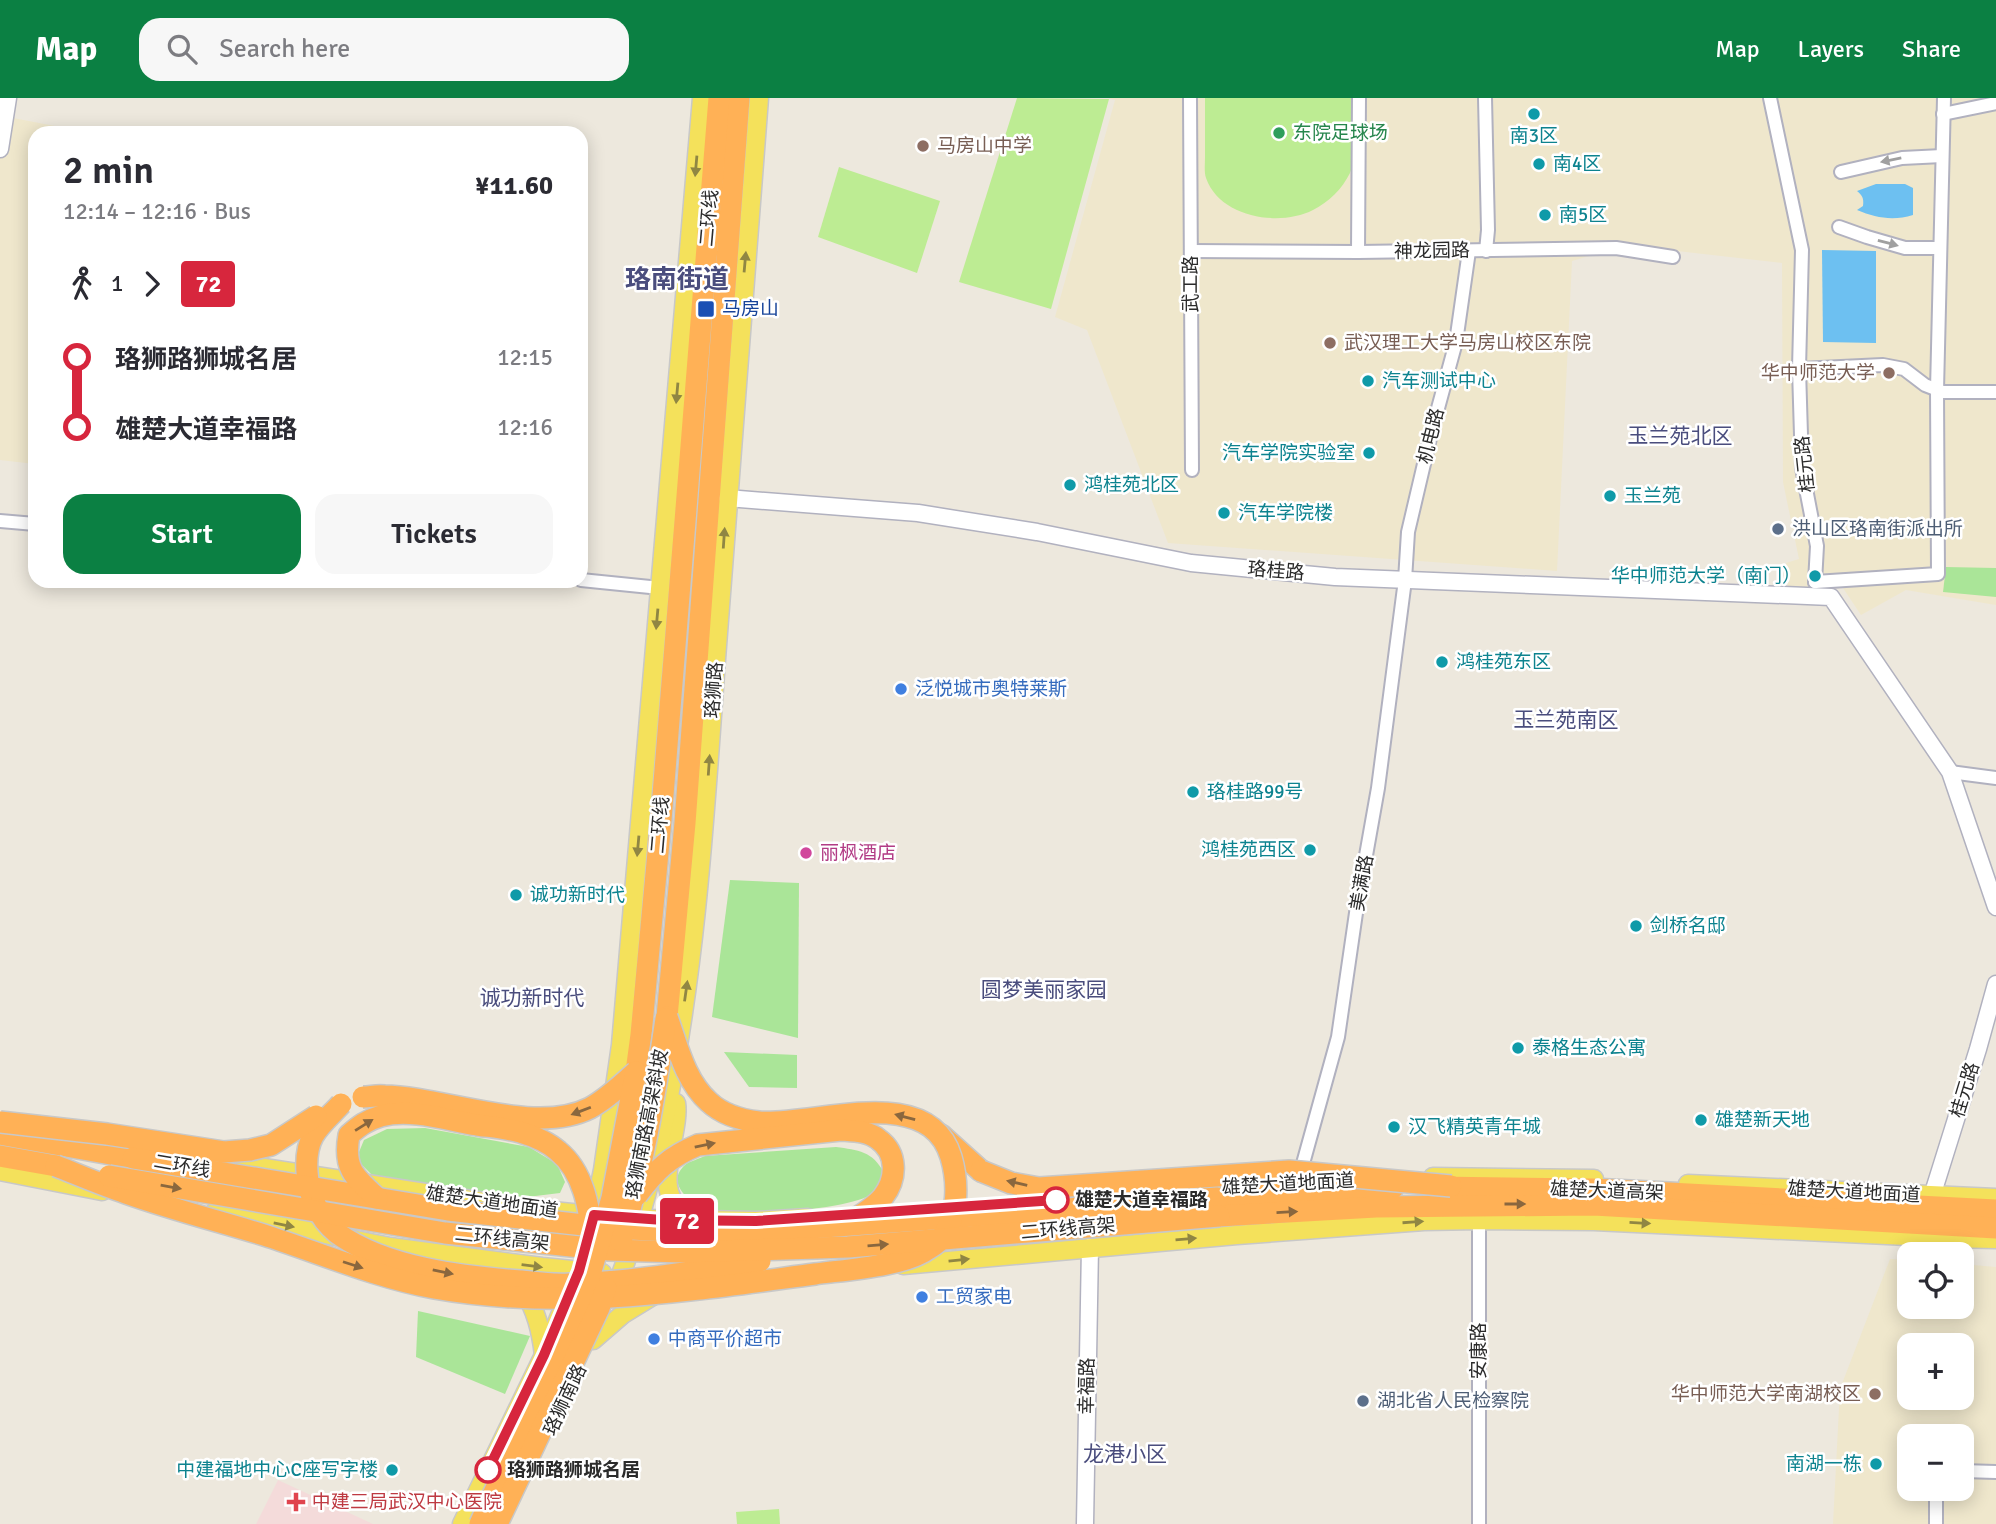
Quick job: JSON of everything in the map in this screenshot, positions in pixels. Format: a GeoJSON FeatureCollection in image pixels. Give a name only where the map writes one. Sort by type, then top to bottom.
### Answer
{"type":"FeatureCollection","features":[{"type":"Feature","properties":{"kind":"highway","name":"二环线"},"geometry":{"type":"LineString","coordinates":[[480,1524],[585,1292],[586,1268],[612,1198],[636,1072],[661,820],[719,98]]}},
{"type":"Feature","properties":{"kind":"highway","name":"二环线"},"geometry":{"type":"LineString","coordinates":[[685,823],[738,98]]}},
{"type":"Feature","properties":{"kind":"highway","name":"珞狮南路高架斜坡"},"geometry":{"type":"LineString","coordinates":[[497,1524],[599,1308],[637,1209],[667,1017],[685,823]]}},
{"type":"Feature","properties":{"kind":"highway"},"geometry":{"type":"LineString","coordinates":[[667,1017],[684,1064],[696,1086],[706,1100],[720,1110],[757,1122],[777,1123],[873,1113],[905,1115],[933,1128],[981,1171],[1011,1183],[1039,1188],[1289,1171],[1451,1186]]}},
{"type":"Feature","properties":{"kind":"highway"},"geometry":{"type":"LineString","coordinates":[[0,1122],[107,1134],[224,1152],[250,1150],[271,1145],[316,1116],[363,1097],[384,1096],[429,1101],[483,1112],[544,1119],[560,1118],[589,1109],[604,1100],[636,1072]]}},
{"type":"Feature","properties":{"kind":"highway"},"geometry":{"type":"LineString","coordinates":[[341,1104],[313,1137],[307,1161],[307,1180],[313,1201],[322,1218],[346,1238],[377,1253],[418,1266],[487,1279],[568,1284],[643,1279],[848,1247]]}},
{"type":"Feature","properties":{"kind":"highway"},"geometry":{"type":"LineString","coordinates":[[370,1197],[354,1176],[347,1161],[349,1135],[364,1122],[383,1115],[415,1114],[520,1132],[545,1142],[559,1152],[579,1177],[589,1211],[593,1239],[586,1268]]}},
{"type":"Feature","properties":{"kind":"highway"},"geometry":{"type":"LineString","coordinates":[[637,1209],[664,1163],[698,1145],[841,1130],[861,1131],[878,1138],[889,1150],[894,1163],[893,1181],[882,1198],[846,1225]]}},
{"type":"Feature","properties":{"kind":"highway","name":"二环线"},"geometry":{"type":"LineString","coordinates":[[0,1134],[448,1210],[611,1228],[702,1232],[769,1231],[1218,1207]]}},
{"type":"Feature","properties":{"kind":"highway"},"geometry":{"type":"LineString","coordinates":[[56,1166],[127,1193],[394,1279],[435,1288],[509,1297],[582,1299],[666,1294],[869,1267],[924,1253],[943,1237],[953,1214],[956,1195],[954,1170],[941,1135]]}},
{"type":"Feature","properties":{"kind":"highway","name":"二环线高架"},"geometry":{"type":"LineString","coordinates":[[0,1156],[445,1233],[609,1250],[684,1252],[848,1247],[1218,1207]]}},
{"type":"Feature","properties":{"kind":"highway","name":"雄楚大道高架"},"geometry":{"type":"LineString","coordinates":[[1218,1207],[1371,1188],[1451,1186],[1592,1189],[1996,1210]]}},
{"type":"Feature","properties":{"kind":"highway","name":"雄楚大道高架"},"geometry":{"type":"LineString","coordinates":[[1218,1207],[1594,1205],[1996,1228]]}},
{"type":"Feature","properties":{"kind":"main road"},"geometry":{"type":"LineString","coordinates":[[594,1215],[621,1045],[702,98]]}},
{"type":"Feature","properties":{"kind":"main road","name":"珞狮路"},"geometry":{"type":"LineString","coordinates":[[621,1274],[672,1083],[690,965],[705,820],[759,98]]}},
{"type":"Feature","properties":{"kind":"main road"},"geometry":{"type":"LineString","coordinates":[[672,1083],[677,1118],[667,1175],[673,1201],[685,1211],[743,1221]]}},
{"type":"Feature","properties":{"kind":"main road","name":"雄楚大道地面道"},"geometry":{"type":"LineString","coordinates":[[0,1122],[111,1144],[523,1208],[594,1215],[637,1209],[743,1221],[1007,1204],[1265,1183],[1441,1177],[1520,1177],[1996,1198]]}},
{"type":"Feature","properties":{"kind":"main road"},"geometry":{"type":"LineString","coordinates":[[523,1208],[558,1204],[579,1197],[590,1188],[603,1170]]}},
{"type":"Feature","properties":{"kind":"main road"},"geometry":{"type":"LineString","coordinates":[[0,1171],[390,1247],[621,1274],[695,1278],[933,1263],[1090,1247],[1411,1222],[1594,1221],[1996,1239]]}},
{"type":"Feature","properties":{"kind":"main road","name":"珞狮南路"},"geometry":{"type":"LineString","coordinates":[[462,1524],[586,1268],[594,1215]]}},
{"type":"Feature","properties":{"kind":"main road"},"geometry":{"type":"LineString","coordinates":[[480,1259],[502,1270],[520,1285],[534,1306],[544,1355]]}},
{"type":"Feature","properties":{"kind":"main road","name":"珞狮南路"},"geometry":{"type":"LineString","coordinates":[[507,1524],[621,1274]]}},
{"type":"Feature","properties":{"kind":"main road"},"geometry":{"type":"LineString","coordinates":[[593,1339],[638,1303],[695,1278]]}},
{"type":"Feature","properties":{"kind":"street"},"geometry":{"type":"LineString","coordinates":[[0,149],[8,98]]}},
{"type":"Feature","properties":{"kind":"street","name":"武工路"},"geometry":{"type":"LineString","coordinates":[[1190,98],[1192,470]]}},
{"type":"Feature","properties":{"kind":"street"},"geometry":{"type":"LineString","coordinates":[[1358,252],[1359,98]]}},
{"type":"Feature","properties":{"kind":"street"},"geometry":{"type":"LineString","coordinates":[[1485,98],[1488,230],[1486,251]]}},
{"type":"Feature","properties":{"kind":"street","name":"桂元路"},"geometry":{"type":"LineString","coordinates":[[1770,98],[1802,250],[1799,369],[1802,468],[1817,546],[1815,582]]}},
{"type":"Feature","properties":{"kind":"street"},"geometry":{"type":"LineString","coordinates":[[1815,582],[1938,574],[1937,390],[1944,98]]}},
{"type":"Feature","properties":{"kind":"street"},"geometry":{"type":"LineString","coordinates":[[1943,114],[1996,103]]}},
{"type":"Feature","properties":{"kind":"street"},"geometry":{"type":"LineString","coordinates":[[1841,172],[1902,158],[1942,156]]}},
{"type":"Feature","properties":{"kind":"street"},"geometry":{"type":"LineString","coordinates":[[1839,227],[1905,248],[1940,248]]}},
{"type":"Feature","properties":{"kind":"street","name":"神龙园路"},"geometry":{"type":"LineString","coordinates":[[1191,251],[1358,252],[1616,248],[1673,257]]}},
{"type":"Feature","properties":{"kind":"street","name":"机电路"},"geometry":{"type":"LineString","coordinates":[[1405,580],[1408,532],[1456,342],[1469,251]]}},
{"type":"Feature","properties":{"kind":"street"},"geometry":{"type":"LineString","coordinates":[[1799,369],[1882,365],[1904,369],[1925,386],[1943,392],[1996,392]]}},
{"type":"Feature","properties":{"kind":"street","name":"珞桂路"},"geometry":{"type":"LineString","coordinates":[[727,498],[918,513],[1038,532],[1191,563],[1335,577],[1831,597]]}},
{"type":"Feature","properties":{"kind":"street"},"geometry":{"type":"LineString","coordinates":[[0,521],[28,523]]}},
{"type":"Feature","properties":{"kind":"street","name":"美满路"},"geometry":{"type":"LineString","coordinates":[[1297,1182],[1303,1169],[1338,1037],[1378,788],[1405,580]]}},
{"type":"Feature","properties":{"kind":"street"},"geometry":{"type":"LineString","coordinates":[[588,581],[660,588]]}},
{"type":"Feature","properties":{"kind":"street"},"geometry":{"type":"LineString","coordinates":[[1815,582],[1831,597],[1950,772],[1996,907]]}},
{"type":"Feature","properties":{"kind":"street"},"geometry":{"type":"LineString","coordinates":[[1950,772],[1996,778]]}},
{"type":"Feature","properties":{"kind":"street","name":"桂元路"},"geometry":{"type":"LineString","coordinates":[[1932,1196],[1996,984]]}},
{"type":"Feature","properties":{"kind":"street","name":"安康路"},"geometry":{"type":"LineString","coordinates":[[1479,1220],[1479,1524]]}},
{"type":"Feature","properties":{"kind":"street","name":"幸福路"},"geometry":{"type":"LineString","coordinates":[[1085,1524],[1090,1247]]}},
{"type":"Feature","properties":{"kind":"street"},"geometry":{"type":"LineString","coordinates":[[1974,1474],[1996,1472]]}},
{"type":"Feature","properties":{"kind":"street"},"geometry":{"type":"LineString","coordinates":[[1936,1501],[1936,1524]]}},
{"type":"Feature","properties":{"kind":"shaded area"},"geometry":{"type":"Polygon","coordinates":[[[0,98],[15,98],[13,118],[55,126],[28,126],[28,463],[0,460],[0,98]]]}},
{"type":"Feature","properties":{"kind":"shaded area","name":"武汉理工大学马房山校区东院"},"geometry":{"type":"Polygon","coordinates":[[[1107,98],[1996,98],[1996,605],[1906,590],[1861,615],[1843,588],[1788,589],[1786,563],[1799,559],[1783,482],[1782,263],[1616,244],[1616,248],[1572,261],[1557,571],[1168,543],[1087,330],[1055,317],[1115,100],[1107,98]]]}},
{"type":"Feature","properties":{"kind":"shaded area","name":"华中师范大学南湖校区"},"geometry":{"type":"Polygon","coordinates":[[[1890,1259],[1897,1259],[1897,1319],[1974,1319],[1974,1265],[1996,1267],[1996,1524],[1833,1524],[1840,1389],[1890,1259]]]}},
{"type":"Feature","properties":{"kind":"shaded area","name":"中建三局武汉中心医院"},"geometry":{"type":"Polygon","coordinates":[[[278,1480],[373,1524],[256,1524],[278,1480]]]}},
{"type":"Feature","properties":{"kind":"green space"},"geometry":{"type":"Polygon","coordinates":[[[1017,98],[1109,99],[1051,309],[959,282],[1017,98]]]}},
{"type":"Feature","properties":{"kind":"green space","name":"东院足球场"},"geometry":{"type":"Polygon","coordinates":[[[1205,98],[1353,98],[1354,148],[1350,173],[1330,199],[1300,215],[1268,218],[1237,210],[1213,192],[1206,178],[1205,98]]]}},
{"type":"Feature","properties":{"kind":"green space"},"geometry":{"type":"Polygon","coordinates":[[[839,167],[940,201],[917,273],[818,237],[839,167]]]}},
{"type":"Feature","properties":{"kind":"green space"},"geometry":{"type":"Polygon","coordinates":[[[1946,567],[1996,568],[1996,597],[1943,592],[1946,567]]]}},
{"type":"Feature","properties":{"kind":"green space"},"geometry":{"type":"Polygon","coordinates":[[[730,880],[799,883],[798,1038],[712,1017],[730,880]]]}},
{"type":"Feature","properties":{"kind":"green space"},"geometry":{"type":"Polygon","coordinates":[[[724,1052],[797,1055],[797,1088],[749,1087],[724,1052]]]}},
{"type":"Feature","properties":{"kind":"green space"},"geometry":{"type":"Polygon","coordinates":[[[425,1128],[529,1147],[557,1164],[565,1182],[560,1193],[519,1198],[387,1180],[371,1174],[360,1163],[359,1152],[364,1140],[387,1129],[425,1128]]]}},
{"type":"Feature","properties":{"kind":"green space"},"geometry":{"type":"Polygon","coordinates":[[[836,1147],[864,1153],[880,1166],[884,1173],[880,1185],[873,1193],[857,1200],[815,1209],[739,1213],[706,1209],[687,1197],[678,1185],[679,1172],[685,1165],[705,1156],[836,1147]]]}},
{"type":"Feature","properties":{"kind":"green space"},"geometry":{"type":"Polygon","coordinates":[[[418,1311],[530,1336],[505,1394],[416,1357],[418,1311]]]}},
{"type":"Feature","properties":{"kind":"green space"},"geometry":{"type":"Polygon","coordinates":[[[779,1509],[780,1524],[737,1524],[736,1512],[779,1509]]]}},
{"type":"Feature","properties":{"kind":"water"},"geometry":{"type":"Polygon","coordinates":[[[1876,184],[1905,184],[1913,188],[1913,215],[1885,218],[1857,210],[1863,203],[1857,191],[1876,184]]]}},
{"type":"Feature","properties":{"kind":"water"},"geometry":{"type":"Polygon","coordinates":[[[1822,250],[1876,251],[1876,343],[1823,342],[1822,250]]]}},
{"type":"Feature","properties":{"kind":"bus line","name":"72"},"geometry":{"type":"LineString","coordinates":[[488,1470],[544,1355],[579,1271],[594,1215],[663,1220],[756,1221],[1056,1200]]}},
{"type":"Feature","properties":{"kind":"place","name":"南3区"},"geometry":{"type":"Point","coordinates":[1534,114]}},
{"type":"Feature","properties":{"kind":"place","name":"东院足球场"},"geometry":{"type":"Point","coordinates":[1279,133]}},
{"type":"Feature","properties":{"kind":"place","name":"马房山中学"},"geometry":{"type":"Point","coordinates":[923,146]}},
{"type":"Feature","properties":{"kind":"place","name":"南4区"},"geometry":{"type":"Point","coordinates":[1539,164]}},
{"type":"Feature","properties":{"kind":"place","name":"南5区"},"geometry":{"type":"Point","coordinates":[1545,215]}},
{"type":"Feature","properties":{"kind":"place","name":"马房山"},"geometry":{"type":"Point","coordinates":[706,309]}},
{"type":"Feature","properties":{"kind":"place","name":"武汉理工大学马房山校区东院"},"geometry":{"type":"Point","coordinates":[1330,343]}},
{"type":"Feature","properties":{"kind":"place","name":"华中师范大学"},"geometry":{"type":"Point","coordinates":[1889,373]}},
{"type":"Feature","properties":{"kind":"place","name":"汽车测试中心"},"geometry":{"type":"Point","coordinates":[1368,381]}},
{"type":"Feature","properties":{"kind":"place","name":"汽车学院实验室"},"geometry":{"type":"Point","coordinates":[1369,453]}},
{"type":"Feature","properties":{"kind":"place","name":"鸿桂苑北区"},"geometry":{"type":"Point","coordinates":[1070,485]}},
{"type":"Feature","properties":{"kind":"place","name":"玉兰苑"},"geometry":{"type":"Point","coordinates":[1610,496]}},
{"type":"Feature","properties":{"kind":"place","name":"汽车学院楼"},"geometry":{"type":"Point","coordinates":[1224,513]}},
{"type":"Feature","properties":{"kind":"place","name":"洪山区珞南街派出所"},"geometry":{"type":"Point","coordinates":[1778,529]}},
{"type":"Feature","properties":{"kind":"place","name":"华中师范大学（南门）"},"geometry":{"type":"Point","coordinates":[1815,576]}},
{"type":"Feature","properties":{"kind":"place","name":"鸿桂苑东区"},"geometry":{"type":"Point","coordinates":[1442,662]}},
{"type":"Feature","properties":{"kind":"place","name":"泛悦城市奥特莱斯"},"geometry":{"type":"Point","coordinates":[901,689]}},
{"type":"Feature","properties":{"kind":"place","name":"珞桂路99号"},"geometry":{"type":"Point","coordinates":[1193,792]}},
{"type":"Feature","properties":{"kind":"place","name":"鸿桂苑西区"},"geometry":{"type":"Point","coordinates":[1310,850]}},
{"type":"Feature","properties":{"kind":"place","name":"丽枫酒店"},"geometry":{"type":"Point","coordinates":[806,853]}},
{"type":"Feature","properties":{"kind":"place","name":"诚功新时代"},"geometry":{"type":"Point","coordinates":[516,895]}},
{"type":"Feature","properties":{"kind":"place","name":"剑桥名邸"},"geometry":{"type":"Point","coordinates":[1636,926]}},
{"type":"Feature","properties":{"kind":"place","name":"泰格生态公寓"},"geometry":{"type":"Point","coordinates":[1518,1048]}},
{"type":"Feature","properties":{"kind":"place","name":"雄楚新天地"},"geometry":{"type":"Point","coordinates":[1701,1120]}},
{"type":"Feature","properties":{"kind":"place","name":"汉飞精英青年城"},"geometry":{"type":"Point","coordinates":[1394,1127]}},
{"type":"Feature","properties":{"kind":"place","name":"雄楚大道幸福路"},"geometry":{"type":"Point","coordinates":[1056,1200]}},
{"type":"Feature","properties":{"kind":"place","name":"工贸家电"},"geometry":{"type":"Point","coordinates":[922,1297]}},
{"type":"Feature","properties":{"kind":"place","name":"中商平价超市"},"geometry":{"type":"Point","coordinates":[654,1339]}},
{"type":"Feature","properties":{"kind":"place","name":"华中师范大学南湖校区"},"geometry":{"type":"Point","coordinates":[1875,1394]}},
{"type":"Feature","properties":{"kind":"place","name":"湖北省人民检察院"},"geometry":{"type":"Point","coordinates":[1363,1401]}},
{"type":"Feature","properties":{"kind":"place","name":"南湖一栋"},"geometry":{"type":"Point","coordinates":[1876,1464]}},
{"type":"Feature","properties":{"kind":"place","name":"中建福地中心C座写字楼"},"geometry":{"type":"Point","coordinates":[392,1470]}},
{"type":"Feature","properties":{"kind":"place","name":"珞狮路狮城名居"},"geometry":{"type":"Point","coordinates":[488,1470]}},
{"type":"Feature","properties":{"kind":"place","name":"中建三局武汉中心医院"},"geometry":{"type":"Point","coordinates":[296,1502]}},
{"type":"Feature","properties":{"kind":"district","name":"珞南街道"},"geometry":{"type":"Point","coordinates":[677,280]}},
{"type":"Feature","properties":{"kind":"district","name":"玉兰苑北区"},"geometry":{"type":"Point","coordinates":[1680,436]}},
{"type":"Feature","properties":{"kind":"district","name":"玉兰苑南区"},"geometry":{"type":"Point","coordinates":[1566,720]}},
{"type":"Feature","properties":{"kind":"district","name":"圆梦美丽家园"},"geometry":{"type":"Point","coordinates":[1044,990]}},
{"type":"Feature","properties":{"kind":"district","name":"诚功新时代"},"geometry":{"type":"Point","coordinates":[532,998]}},
{"type":"Feature","properties":{"kind":"district","name":"龙港小区"},"geometry":{"type":"Point","coordinates":[1125,1454]}}]}
